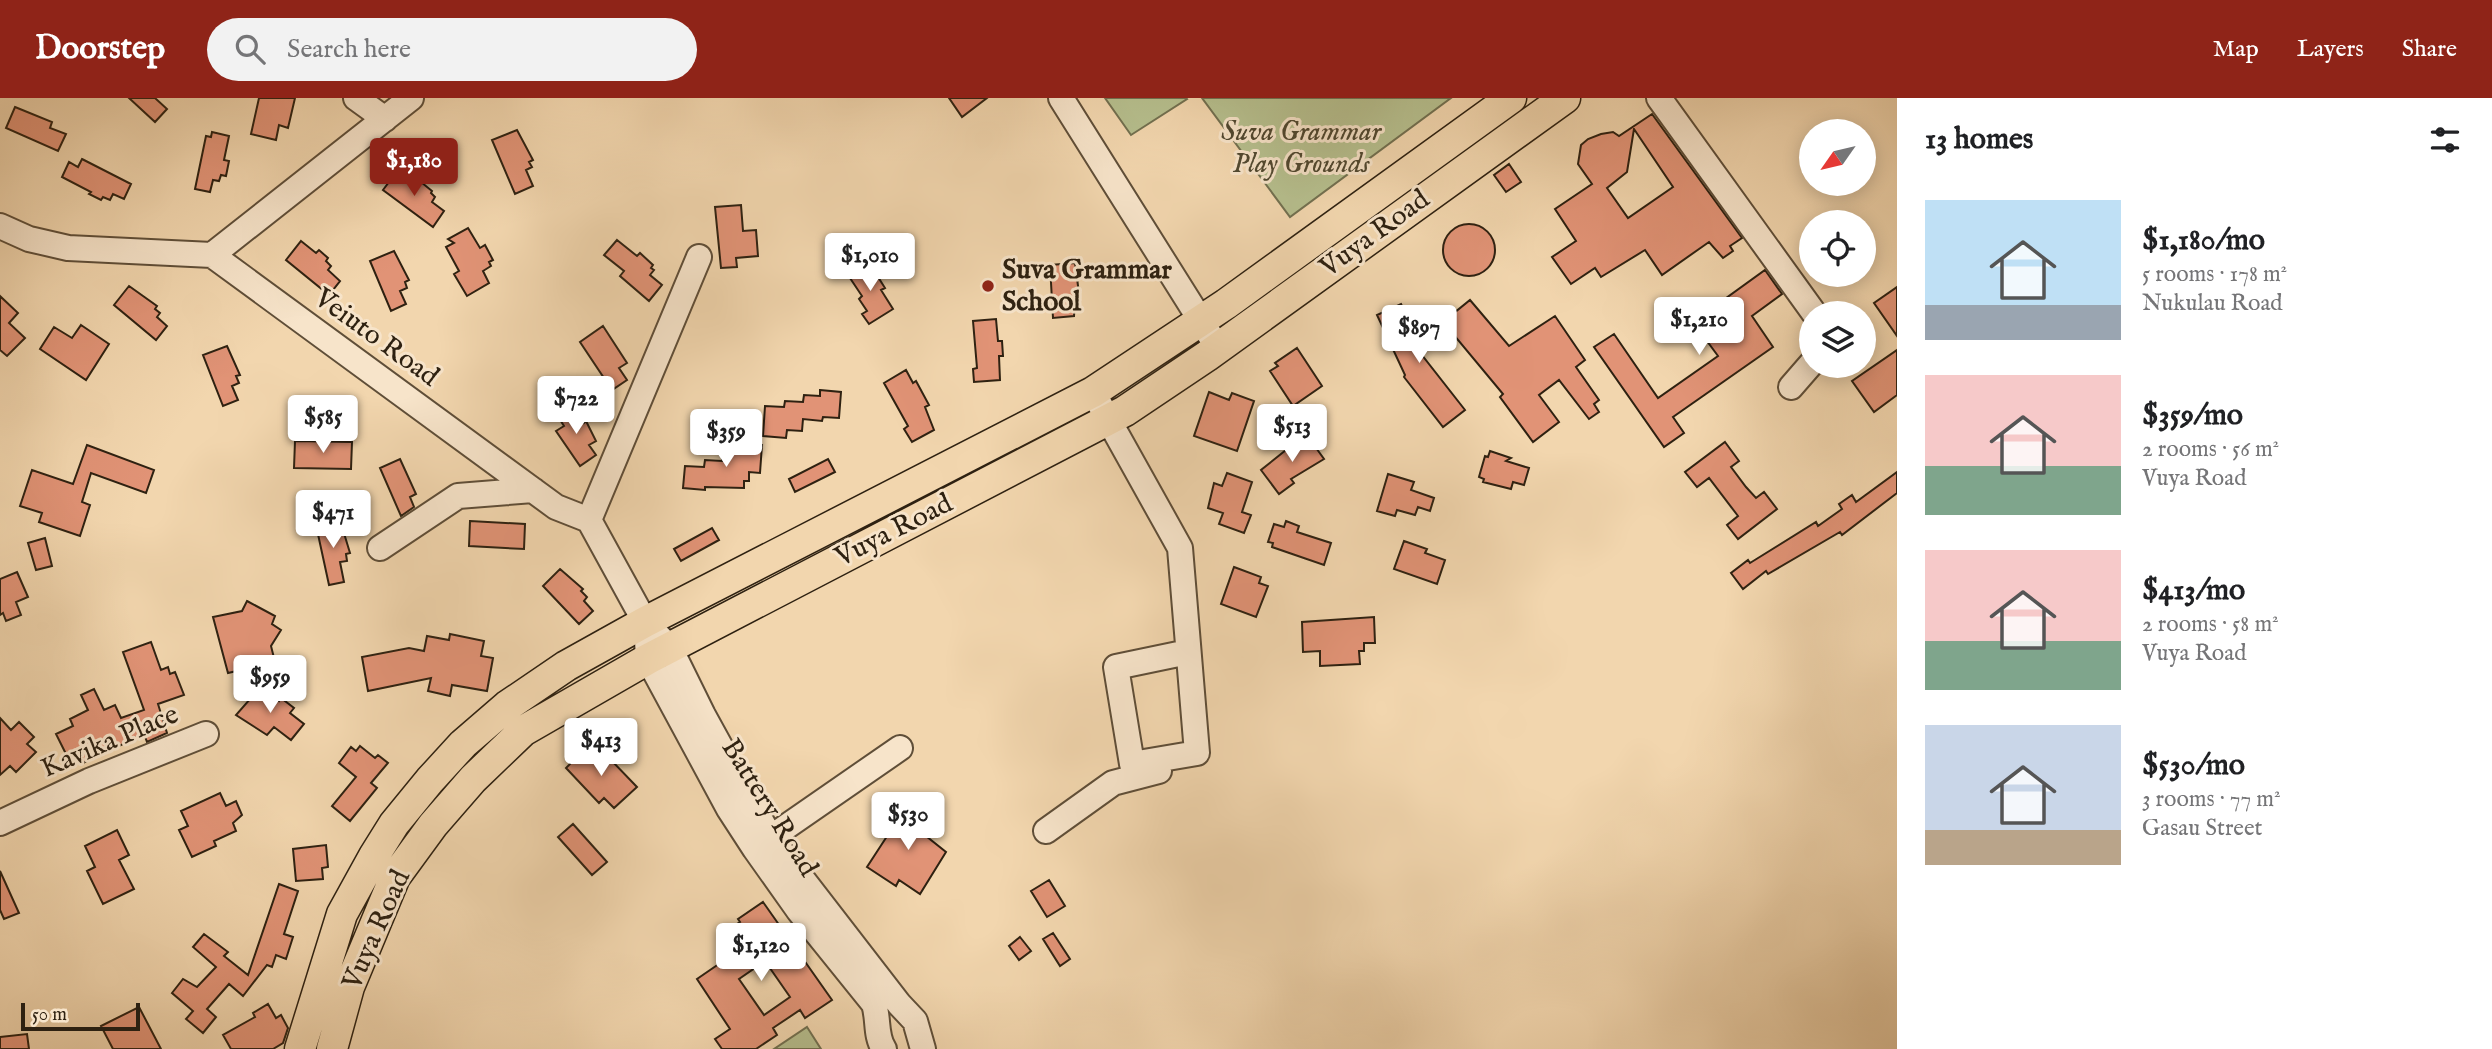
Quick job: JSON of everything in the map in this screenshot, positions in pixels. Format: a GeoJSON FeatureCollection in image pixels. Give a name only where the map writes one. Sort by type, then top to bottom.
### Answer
{"type":"FeatureCollection","features":[{"type":"Feature","properties":{"kind":"main road","name":"Vuya Road"},"geometry":{"type":"LineString","coordinates":[[300,1049],[342,914],[387,834],[463,744],[507,706],[566,666],[645,622],[1093,392],[1201,321],[1511,98]]}},
{"type":"Feature","properties":{"kind":"main road","name":"Vuya Road"},"geometry":{"type":"LineString","coordinates":[[332,1049],[349,987],[395,877],[433,825],[473,779],[523,731],[659,653],[1109,420],[1218,348],[1564,98]]}},
{"type":"Feature","properties":{"kind":"street"},"geometry":{"type":"LineString","coordinates":[[356,98],[385,119]]}},
{"type":"Feature","properties":{"kind":"street"},"geometry":{"type":"LineString","coordinates":[[0,226],[29,239],[68,248],[212,255],[411,98]]}},
{"type":"Feature","properties":{"kind":"street"},"geometry":{"type":"LineString","coordinates":[[1060,98],[1218,348]]}},
{"type":"Feature","properties":{"kind":"street"},"geometry":{"type":"LineString","coordinates":[[1658,98],[1805,301]]}},
{"type":"Feature","properties":{"kind":"street","name":"Veiuto Road"},"geometry":{"type":"LineString","coordinates":[[212,255],[556,507],[589,520]]}},
{"type":"Feature","properties":{"kind":"street"},"geometry":{"type":"LineString","coordinates":[[645,622],[589,520],[699,257]]}},
{"type":"Feature","properties":{"kind":"street"},"geometry":{"type":"LineString","coordinates":[[1791,387],[1799,378]]}},
{"type":"Feature","properties":{"kind":"street"},"geometry":{"type":"LineString","coordinates":[[1093,392],[1180,548],[1197,753],[1132,764],[1116,667],[1188,652]]}},
{"type":"Feature","properties":{"kind":"street"},"geometry":{"type":"LineString","coordinates":[[380,548],[458,496],[533,490]]}},
{"type":"Feature","properties":{"kind":"street","name":"Battery Road"},"geometry":{"type":"LineString","coordinates":[[645,622],[659,653],[703,715],[762,843],[799,911],[874,1004],[878,1017],[878,1040],[884,1049]]}},
{"type":"Feature","properties":{"kind":"street","name":"Kavika Place"},"geometry":{"type":"LineString","coordinates":[[0,823],[89,781],[206,734]]}},
{"type":"Feature","properties":{"kind":"street"},"geometry":{"type":"LineString","coordinates":[[762,843],[900,748]]}},
{"type":"Feature","properties":{"kind":"street"},"geometry":{"type":"LineString","coordinates":[[1046,831],[1113,783],[1166,769],[1190,754]]}},
{"type":"Feature","properties":{"kind":"street","name":"Battery Road"},"geometry":{"type":"LineString","coordinates":[[762,843],[915,1021],[923,1049]]}},
{"type":"Feature","properties":{"kind":"street"},"geometry":{"type":"LineString","coordinates":[[878,1017],[899,1004]]}},
{"type":"Feature","properties":{"kind":"street"},"geometry":{"type":"LineString","coordinates":[[923,1049],[946,1049]]}},
{"type":"Feature","properties":{"kind":"green space"},"geometry":{"type":"Polygon","coordinates":[[[1105,98],[1186,98],[1187,99],[1131,135],[1105,98]]]}},
{"type":"Feature","properties":{"kind":"green space","name":"Suva Grammar Play Grounds"},"geometry":{"type":"Polygon","coordinates":[[[1202,98],[1451,98],[1290,217],[1202,98]]]}},
{"type":"Feature","properties":{"kind":"green space"},"geometry":{"type":"Polygon","coordinates":[[[807,1027],[821,1049],[774,1049],[807,1027]]]}},
{"type":"Feature","properties":{"kind":"building"},"geometry":{"type":"Polygon","coordinates":[[[129,98],[155,98],[167,109],[155,122],[129,98]]]}},
{"type":"Feature","properties":{"kind":"building"},"geometry":{"type":"Polygon","coordinates":[[[259,98],[295,98],[288,128],[279,125],[276,140],[251,134],[259,98]]]}},
{"type":"Feature","properties":{"kind":"building"},"geometry":{"type":"Polygon","coordinates":[[[949,98],[987,98],[962,117],[949,98]]]}},
{"type":"Feature","properties":{"kind":"building"},"geometry":{"type":"Polygon","coordinates":[[[15,107],[52,122],[50,128],[66,134],[58,151],[6,128],[15,107]]]}},
{"type":"Feature","properties":{"kind":"building"},"geometry":{"type":"Polygon","coordinates":[[[1652,114],[1742,238],[1730,246],[1733,251],[1723,258],[1709,242],[1662,275],[1645,250],[1601,277],[1595,268],[1571,284],[1552,257],[1576,241],[1555,209],[1592,184],[1578,164],[1581,145],[1601,134],[1613,132],[1619,136],[1652,114]],[[1634,129],[1627,172],[1607,188],[1628,218],[1673,187],[1634,129]]]}},
{"type":"Feature","properties":{"kind":"building"},"geometry":{"type":"Polygon","coordinates":[[[517,130],[533,160],[529,162],[532,167],[526,170],[533,186],[515,194],[492,140],[517,130]]]}},
{"type":"Feature","properties":{"kind":"building"},"geometry":{"type":"Polygon","coordinates":[[[212,132],[229,136],[224,160],[229,161],[226,176],[221,175],[219,181],[213,180],[210,192],[195,189],[206,136],[211,137],[212,132]]]}},
{"type":"Feature","properties":{"kind":"building"},"geometry":{"type":"Polygon","coordinates":[[[82,159],[131,184],[124,199],[113,194],[110,200],[103,197],[101,200],[62,177],[69,162],[78,167],[82,159]]]}},
{"type":"Feature","properties":{"kind":"building"},"geometry":{"type":"Polygon","coordinates":[[[1509,164],[1521,182],[1506,192],[1494,175],[1509,164]]]}},
{"type":"Feature","properties":{"kind":"building"},"geometry":{"type":"Polygon","coordinates":[[[398,170],[418,185],[421,182],[432,191],[435,197],[432,202],[444,211],[433,227],[383,190],[398,170]]]}},
{"type":"Feature","properties":{"kind":"building"},"geometry":{"type":"Polygon","coordinates":[[[741,205],[743,231],[756,230],[758,256],[736,258],[737,267],[721,268],[715,207],[741,205]]]}},
{"type":"Feature","properties":{"kind":"building"},"geometry":{"type":"Polygon","coordinates":[[[1469,224],[1479,226],[1487,232],[1493,240],[1493,260],[1487,268],[1479,274],[1469,276],[1459,274],[1451,268],[1445,260],[1443,250],[1445,240],[1451,232],[1459,226],[1469,224]]]}},
{"type":"Feature","properties":{"kind":"building"},"geometry":{"type":"Polygon","coordinates":[[[468,228],[480,248],[485,245],[493,260],[489,262],[491,266],[483,271],[489,283],[467,296],[454,274],[459,271],[446,247],[454,243],[448,239],[468,228]]]}},
{"type":"Feature","properties":{"kind":"building"},"geometry":{"type":"Polygon","coordinates":[[[617,240],[637,256],[640,253],[653,265],[651,268],[654,270],[650,275],[662,285],[649,301],[620,276],[624,271],[604,255],[617,240]]]}},
{"type":"Feature","properties":{"kind":"building"},"geometry":{"type":"Polygon","coordinates":[[[301,241],[316,253],[319,250],[328,258],[326,261],[331,266],[328,270],[340,281],[329,295],[286,260],[301,241]]]}},
{"type":"Feature","properties":{"kind":"building"},"geometry":{"type":"Polygon","coordinates":[[[394,251],[409,280],[405,282],[407,288],[400,291],[406,304],[391,311],[370,261],[394,251]]]}},
{"type":"Feature","properties":{"kind":"building"},"geometry":{"type":"Polygon","coordinates":[[[863,261],[885,288],[881,290],[893,309],[869,324],[862,314],[867,311],[859,299],[862,296],[846,272],[863,261]]]}},
{"type":"Feature","properties":{"kind":"building"},"geometry":{"type":"Polygon","coordinates":[[[1075,263],[1080,301],[1075,302],[1074,316],[1053,318],[1050,265],[1075,263]]]}},
{"type":"Feature","properties":{"kind":"building"},"geometry":{"type":"Polygon","coordinates":[[[1765,270],[1782,294],[1752,316],[1773,347],[1673,417],[1684,433],[1664,447],[1594,347],[1614,334],[1658,398],[1718,356],[1693,322],[1765,270]]]}},
{"type":"Feature","properties":{"kind":"building"},"geometry":{"type":"Polygon","coordinates":[[[129,286],[157,306],[155,309],[160,313],[157,317],[167,326],[156,340],[114,305],[129,286]]]}},
{"type":"Feature","properties":{"kind":"building"},"geometry":{"type":"Polygon","coordinates":[[[1897,287],[1897,336],[1876,306],[1876,302],[1897,287]]]}},
{"type":"Feature","properties":{"kind":"building"},"geometry":{"type":"Polygon","coordinates":[[[0,296],[18,313],[9,323],[25,338],[7,356],[0,350],[0,296]]]}},
{"type":"Feature","properties":{"kind":"building"},"geometry":{"type":"Polygon","coordinates":[[[1470,300],[1509,346],[1555,316],[1585,360],[1576,367],[1599,400],[1594,404],[1599,412],[1589,419],[1559,380],[1539,395],[1559,422],[1533,442],[1500,397],[1503,394],[1443,322],[1470,300]]]}},
{"type":"Feature","properties":{"kind":"building"},"geometry":{"type":"Polygon","coordinates":[[[1401,304],[1406,315],[1413,311],[1424,334],[1411,341],[1465,410],[1443,427],[1404,377],[1377,315],[1401,304]]]}},
{"type":"Feature","properties":{"kind":"building"},"geometry":{"type":"Polygon","coordinates":[[[996,319],[998,341],[1002,341],[1003,356],[999,356],[1000,380],[974,382],[973,369],[977,368],[973,321],[996,319]]]}},
{"type":"Feature","properties":{"kind":"building"},"geometry":{"type":"Polygon","coordinates":[[[81,325],[109,344],[86,380],[40,349],[54,327],[72,338],[81,325]]]}},
{"type":"Feature","properties":{"kind":"building"},"geometry":{"type":"Polygon","coordinates":[[[603,326],[627,363],[619,368],[627,380],[612,390],[580,342],[603,326]]]}},
{"type":"Feature","properties":{"kind":"building"},"geometry":{"type":"Polygon","coordinates":[[[227,346],[240,375],[236,376],[239,383],[232,386],[238,400],[223,406],[203,355],[227,346]]]}},
{"type":"Feature","properties":{"kind":"building"},"geometry":{"type":"Polygon","coordinates":[[[1297,348],[1322,386],[1293,406],[1270,371],[1278,366],[1275,363],[1297,348]]]}},
{"type":"Feature","properties":{"kind":"building"},"geometry":{"type":"Polygon","coordinates":[[[1897,350],[1897,395],[1874,412],[1852,381],[1856,378],[1876,378],[1876,364],[1897,350]]]}},
{"type":"Feature","properties":{"kind":"building"},"geometry":{"type":"Polygon","coordinates":[[[906,370],[913,383],[916,381],[929,405],[925,407],[934,430],[912,442],[904,429],[908,426],[884,383],[906,370]]]}},
{"type":"Feature","properties":{"kind":"building"},"geometry":{"type":"Polygon","coordinates":[[[820,390],[841,392],[839,418],[823,417],[822,421],[803,419],[802,431],[787,430],[786,438],[763,436],[765,406],[784,407],[785,401],[803,402],[804,395],[820,396],[820,390]]]}},
{"type":"Feature","properties":{"kind":"building"},"geometry":{"type":"Polygon","coordinates":[[[1209,392],[1229,400],[1232,393],[1254,401],[1237,451],[1194,436],[1209,392]]]}},
{"type":"Feature","properties":{"kind":"building"},"geometry":{"type":"Polygon","coordinates":[[[572,405],[584,423],[586,421],[596,441],[589,445],[596,455],[580,466],[556,431],[564,426],[557,415],[572,405]]]}},
{"type":"Feature","properties":{"kind":"building"},"geometry":{"type":"Polygon","coordinates":[[[1306,434],[1324,459],[1291,479],[1294,483],[1279,494],[1261,470],[1306,434]]]}},
{"type":"Feature","properties":{"kind":"building"},"geometry":{"type":"Polygon","coordinates":[[[295,441],[352,442],[351,469],[294,468],[295,441]]]}},
{"type":"Feature","properties":{"kind":"building"},"geometry":{"type":"Polygon","coordinates":[[[1725,442],[1739,461],[1731,467],[1746,487],[1756,498],[1764,492],[1777,509],[1738,539],[1727,525],[1738,516],[1709,478],[1697,487],[1685,472],[1725,442]]]}},
{"type":"Feature","properties":{"kind":"building"},"geometry":{"type":"Polygon","coordinates":[[[738,443],[762,445],[760,473],[749,472],[749,481],[744,481],[744,488],[683,488],[685,466],[704,467],[705,460],[722,461],[722,451],[738,453],[738,443]]]}},
{"type":"Feature","properties":{"kind":"building"},"geometry":{"type":"Polygon","coordinates":[[[87,445],[154,470],[146,493],[91,473],[82,502],[90,505],[80,536],[39,522],[42,513],[20,506],[32,470],[73,484],[87,445]]]}},
{"type":"Feature","properties":{"kind":"building"},"geometry":{"type":"Polygon","coordinates":[[[1490,451],[1511,458],[1506,461],[1529,468],[1524,485],[1513,482],[1511,489],[1483,482],[1484,479],[1479,477],[1485,456],[1488,457],[1490,451]]]}},
{"type":"Feature","properties":{"kind":"building"},"geometry":{"type":"Polygon","coordinates":[[[400,459],[416,494],[410,497],[414,507],[401,516],[380,468],[400,459]]]}},
{"type":"Feature","properties":{"kind":"building"},"geometry":{"type":"Polygon","coordinates":[[[828,459],[835,472],[795,492],[789,479],[828,459]]]}},
{"type":"Feature","properties":{"kind":"building"},"geometry":{"type":"Polygon","coordinates":[[[1897,472],[1897,493],[1842,535],[1840,532],[1768,574],[1766,571],[1743,589],[1731,573],[1748,560],[1750,563],[1816,522],[1818,526],[1842,509],[1839,504],[1852,495],[1856,502],[1897,472]]]}},
{"type":"Feature","properties":{"kind":"building"},"geometry":{"type":"Polygon","coordinates":[[[1227,473],[1252,482],[1242,512],[1251,515],[1244,533],[1219,524],[1223,513],[1208,508],[1214,483],[1222,486],[1227,473]]]}},
{"type":"Feature","properties":{"kind":"building"},"geometry":{"type":"Polygon","coordinates":[[[1388,474],[1414,482],[1411,490],[1434,498],[1430,511],[1418,507],[1415,515],[1397,510],[1395,516],[1377,511],[1388,474]]]}},
{"type":"Feature","properties":{"kind":"building"},"geometry":{"type":"Polygon","coordinates":[[[340,520],[350,553],[346,554],[347,561],[340,562],[344,582],[329,585],[316,525],[340,520]]]}},
{"type":"Feature","properties":{"kind":"building"},"geometry":{"type":"Polygon","coordinates":[[[470,521],[525,524],[524,549],[469,546],[470,521]]]}},
{"type":"Feature","properties":{"kind":"building"},"geometry":{"type":"Polygon","coordinates":[[[1286,521],[1299,526],[1297,532],[1331,543],[1324,565],[1272,547],[1273,543],[1268,542],[1274,524],[1284,527],[1286,521]]]}},
{"type":"Feature","properties":{"kind":"building"},"geometry":{"type":"Polygon","coordinates":[[[712,528],[719,540],[681,561],[674,549],[712,528]]]}},
{"type":"Feature","properties":{"kind":"building"},"geometry":{"type":"Polygon","coordinates":[[[45,538],[52,566],[36,570],[28,543],[45,538]]]}},
{"type":"Feature","properties":{"kind":"building"},"geometry":{"type":"Polygon","coordinates":[[[1404,541],[1427,549],[1425,553],[1445,560],[1437,584],[1394,569],[1404,541]]]}},
{"type":"Feature","properties":{"kind":"building"},"geometry":{"type":"Polygon","coordinates":[[[1234,567],[1261,577],[1259,583],[1268,586],[1256,617],[1221,604],[1234,567]]]}},
{"type":"Feature","properties":{"kind":"building"},"geometry":{"type":"Polygon","coordinates":[[[560,569],[583,589],[581,591],[587,597],[584,601],[593,611],[579,624],[543,586],[560,569]]]}},
{"type":"Feature","properties":{"kind":"building"},"geometry":{"type":"Polygon","coordinates":[[[17,572],[28,597],[16,602],[21,615],[6,621],[3,613],[0,615],[0,579],[17,572]]]}},
{"type":"Feature","properties":{"kind":"building"},"geometry":{"type":"Polygon","coordinates":[[[247,601],[275,616],[272,624],[281,630],[271,646],[275,662],[228,673],[213,617],[242,611],[247,601]]]}},
{"type":"Feature","properties":{"kind":"building"},"geometry":{"type":"Polygon","coordinates":[[[1374,617],[1375,643],[1364,643],[1364,651],[1359,651],[1360,664],[1320,666],[1320,651],[1303,652],[1302,622],[1374,617]]]}},
{"type":"Feature","properties":{"kind":"building"},"geometry":{"type":"Polygon","coordinates":[[[450,634],[484,641],[481,656],[493,658],[487,691],[452,685],[450,696],[428,691],[431,678],[368,691],[362,657],[409,648],[424,651],[427,636],[449,640],[450,634]]]}},
{"type":"Feature","properties":{"kind":"building"},"geometry":{"type":"Polygon","coordinates":[[[151,642],[161,670],[168,667],[170,674],[175,672],[184,695],[158,704],[167,733],[147,742],[144,734],[81,764],[77,755],[69,760],[56,734],[73,726],[70,719],[88,710],[81,695],[94,689],[104,710],[115,705],[121,718],[144,710],[123,652],[151,642]]]}},
{"type":"Feature","properties":{"kind":"building"},"geometry":{"type":"Polygon","coordinates":[[[258,690],[270,700],[273,696],[279,701],[281,698],[294,708],[290,713],[304,724],[291,740],[274,727],[267,735],[236,715],[258,690]]]}},
{"type":"Feature","properties":{"kind":"building"},"geometry":{"type":"Polygon","coordinates":[[[0,718],[11,730],[19,722],[34,737],[27,744],[36,752],[16,772],[10,766],[0,775],[0,718]]]}},
{"type":"Feature","properties":{"kind":"building"},"geometry":{"type":"Polygon","coordinates":[[[360,746],[375,758],[378,755],[388,763],[371,783],[377,788],[350,821],[332,806],[356,777],[339,763],[351,747],[356,751],[360,746]]]}},
{"type":"Feature","properties":{"kind":"building"},"geometry":{"type":"Polygon","coordinates":[[[587,747],[605,766],[611,760],[637,787],[614,808],[604,798],[599,803],[566,768],[587,747]]]}},
{"type":"Feature","properties":{"kind":"building"},"geometry":{"type":"Polygon","coordinates":[[[220,793],[226,806],[236,801],[242,815],[233,823],[236,831],[214,841],[216,846],[192,857],[179,830],[188,826],[181,811],[220,793]]]}},
{"type":"Feature","properties":{"kind":"building"},"geometry":{"type":"Polygon","coordinates":[[[910,795],[925,796],[921,832],[946,852],[920,894],[899,880],[896,886],[867,867],[893,827],[906,835],[910,795]]]}},
{"type":"Feature","properties":{"kind":"building"},"geometry":{"type":"Polygon","coordinates":[[[573,824],[607,862],[592,875],[558,837],[573,824]]]}},
{"type":"Feature","properties":{"kind":"building"},"geometry":{"type":"Polygon","coordinates":[[[117,830],[129,855],[119,860],[134,889],[103,904],[87,871],[95,867],[85,846],[117,830]]]}},
{"type":"Feature","properties":{"kind":"building"},"geometry":{"type":"Polygon","coordinates":[[[326,845],[328,867],[322,868],[323,879],[296,881],[293,849],[326,845]]]}},
{"type":"Feature","properties":{"kind":"building"},"geometry":{"type":"Polygon","coordinates":[[[0,871],[19,913],[4,919],[0,910],[0,871]]]}},
{"type":"Feature","properties":{"kind":"building"},"geometry":{"type":"Polygon","coordinates":[[[1049,880],[1065,906],[1047,917],[1031,891],[1049,880]]]}},
{"type":"Feature","properties":{"kind":"building"},"geometry":{"type":"Polygon","coordinates":[[[279,884],[298,891],[284,934],[293,937],[286,959],[276,955],[272,967],[267,965],[243,996],[229,984],[207,1009],[216,1017],[203,1033],[186,1019],[193,1011],[172,993],[183,979],[197,987],[216,967],[193,947],[204,934],[228,952],[224,956],[248,975],[279,884]]]}},
{"type":"Feature","properties":{"kind":"building"},"geometry":{"type":"Polygon","coordinates":[[[763,902],[832,1000],[805,1018],[800,1010],[773,1028],[777,1035],[756,1049],[722,1049],[715,1039],[730,1029],[697,979],[745,946],[732,927],[740,922],[738,919],[763,902]],[[765,961],[739,979],[764,1015],[790,997],[765,961]]]}},
{"type":"Feature","properties":{"kind":"building"},"geometry":{"type":"Polygon","coordinates":[[[1053,933],[1070,959],[1060,966],[1043,939],[1053,933]]]}},
{"type":"Feature","properties":{"kind":"building"},"geometry":{"type":"Polygon","coordinates":[[[1020,937],[1031,951],[1019,960],[1009,946],[1020,937]]]}},
{"type":"Feature","properties":{"kind":"building"},"geometry":{"type":"Polygon","coordinates":[[[268,1004],[276,1018],[281,1015],[288,1028],[283,1043],[273,1049],[231,1049],[223,1035],[255,1017],[253,1013],[268,1004]]]}},
{"type":"Feature","properties":{"kind":"building"},"geometry":{"type":"Polygon","coordinates":[[[139,1007],[161,1049],[113,1049],[101,1026],[139,1007]]]}},
{"type":"Feature","properties":{"kind":"building"},"geometry":{"type":"Polygon","coordinates":[[[27,1034],[29,1049],[0,1049],[0,1037],[27,1034]]]}},
{"type":"Feature","properties":{"kind":"place","name":"Suva Grammar School"},"geometry":{"type":"Point","coordinates":[988,286]}}]}
